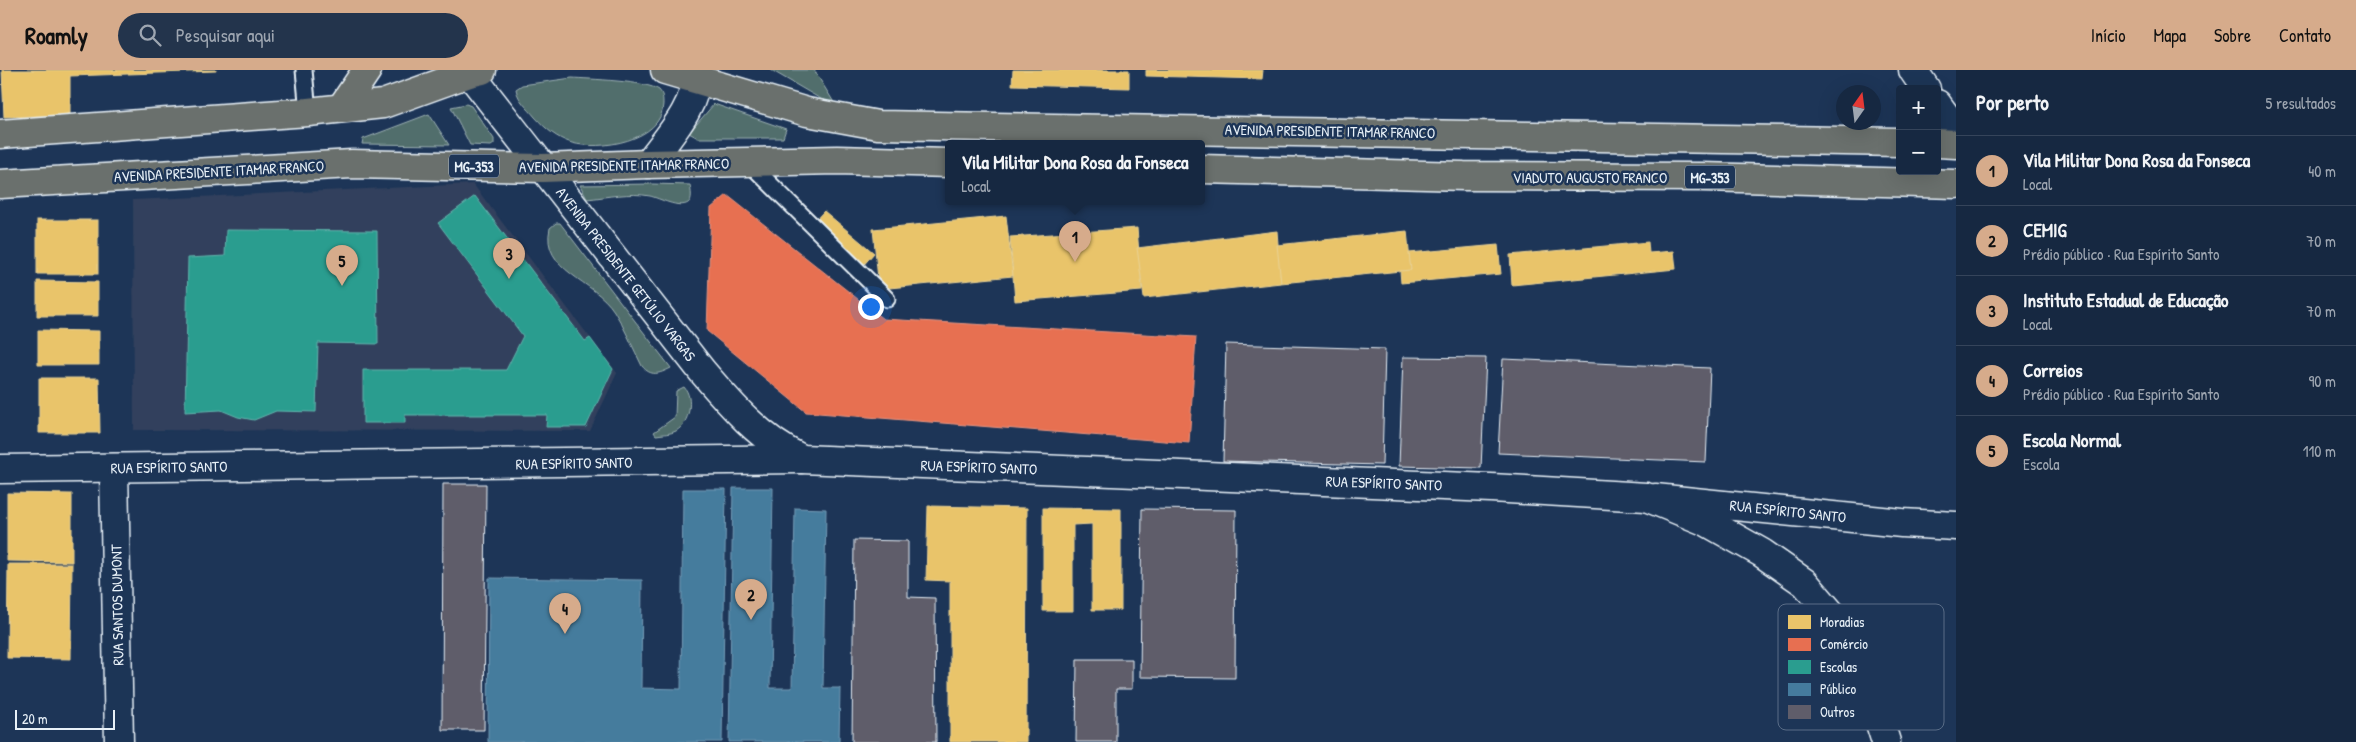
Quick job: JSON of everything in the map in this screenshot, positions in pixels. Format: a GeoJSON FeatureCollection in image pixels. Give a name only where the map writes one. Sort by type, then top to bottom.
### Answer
{"type":"FeatureCollection","features":[{"type":"Feature","properties":{"kind":"main road"},"geometry":{"type":"LineString","coordinates":[[342,107],[367,70]]}},
{"type":"Feature","properties":{"kind":"main road","name":"AVENIDA PRESIDENTE ITAMAR FRANCO"},"geometry":{"type":"LineString","coordinates":[[665,70],[697,74],[807,112],[878,125],[1462,133],[1896,142]]}},
{"type":"Feature","properties":{"kind":"main road"},"geometry":{"type":"LineString","coordinates":[[1913,70],[1923,85]]}},
{"type":"Feature","properties":{"kind":"main road"},"geometry":{"type":"LineString","coordinates":[[0,134],[308,112],[383,104],[473,71]]}},
{"type":"Feature","properties":{"kind":"main road","name":"AVENIDA PRESIDENTE GETÚLIO VARGAS"},"geometry":{"type":"LineString","coordinates":[[473,71],[543,168],[702,371],[732,406],[784,451],[802,459]]}},
{"type":"Feature","properties":{"kind":"main road"},"geometry":{"type":"LineString","coordinates":[[648,164],[684,116],[697,74]]}},
{"type":"Feature","properties":{"kind":"main road"},"geometry":{"type":"LineString","coordinates":[[1941,109],[1956,130]]}},
{"type":"Feature","properties":{"kind":"main road"},"geometry":{"type":"LineString","coordinates":[[1941,143],[1956,144]]}},
{"type":"Feature","properties":{"kind":"main road","name":"AVENIDA PRESIDENTE ITAMAR FRANCO"},"geometry":{"type":"LineString","coordinates":[[0,184],[352,164],[543,168],[837,160],[945,163]]}},
{"type":"Feature","properties":{"kind":"main road","name":"VIADUTO AUGUSTO FRANCO"},"geometry":{"type":"LineString","coordinates":[[1205,169],[1464,176],[1713,177],[1956,184]]}},
{"type":"Feature","properties":{"kind":"main road","name":"RUA ESPÍRITO SANTO"},"geometry":{"type":"LineString","coordinates":[[0,469],[802,459],[1481,487],[1646,497],[1956,526]]}},
{"type":"Feature","properties":{"kind":"main road","name":"RUA SANTOS DUMONT"},"geometry":{"type":"LineString","coordinates":[[114,468],[119,742]]}},
{"type":"Feature","properties":{"kind":"main road"},"geometry":{"type":"LineString","coordinates":[[1646,497],[1707,522],[1762,553],[1805,583],[1823,604]]}},
{"type":"Feature","properties":{"kind":"main road"},"geometry":{"type":"LineString","coordinates":[[1882,730],[1886,742]]}},
{"type":"Feature","properties":{"kind":"lane"},"geometry":{"type":"LineString","coordinates":[[304,70],[308,112]]}},
{"type":"Feature","properties":{"kind":"lane"},"geometry":{"type":"LineString","coordinates":[[748,162],[887,299]]}},
{"type":"Feature","properties":{"kind":"shaded area"},"geometry":{"type":"Polygon","coordinates":[[[473,184],[617,373],[590,431],[134,430],[133,200],[473,184]]]}},
{"type":"Feature","properties":{"kind":"green space"},"geometry":{"type":"Polygon","coordinates":[[[771,70],[814,70],[838,109],[771,70]]]}},
{"type":"Feature","properties":{"kind":"green space"},"geometry":{"type":"Polygon","coordinates":[[[572,78],[643,84],[659,90],[663,104],[660,117],[653,127],[641,135],[613,144],[584,145],[561,139],[539,121],[521,101],[516,89],[522,85],[572,78]]]}},
{"type":"Feature","properties":{"kind":"green space"},"geometry":{"type":"Polygon","coordinates":[[[466,104],[471,106],[494,139],[494,144],[491,146],[470,145],[451,107],[466,104]]]}},
{"type":"Feature","properties":{"kind":"green space"},"geometry":{"type":"Polygon","coordinates":[[[714,104],[786,129],[783,138],[698,138],[689,133],[714,104]]]}},
{"type":"Feature","properties":{"kind":"green space"},"geometry":{"type":"Polygon","coordinates":[[[429,114],[449,145],[362,144],[363,139],[429,114]]]}},
{"type":"Feature","properties":{"kind":"green space"},"geometry":{"type":"Polygon","coordinates":[[[580,185],[690,185],[691,200],[684,205],[680,205],[650,196],[635,194],[587,199],[580,185]]]}},
{"type":"Feature","properties":{"kind":"green space"},"geometry":{"type":"Polygon","coordinates":[[[556,223],[560,223],[671,368],[655,373],[645,369],[614,311],[605,300],[561,265],[553,254],[549,242],[550,228],[556,223]]]}},
{"type":"Feature","properties":{"kind":"green space"},"geometry":{"type":"Polygon","coordinates":[[[684,387],[690,404],[685,422],[674,432],[656,435],[654,432],[675,417],[676,391],[684,387]]]}},
{"type":"Feature","properties":{"kind":"building: Moradias"},"geometry":{"type":"Polygon","coordinates":[[[2,70],[216,71],[70,76],[70,115],[4,117],[2,70]]]}},
{"type":"Feature","properties":{"kind":"building: Moradias"},"geometry":{"type":"Polygon","coordinates":[[[1013,70],[1129,70],[1129,88],[1012,85],[1013,70]]]}},
{"type":"Feature","properties":{"kind":"building: Moradias"},"geometry":{"type":"Polygon","coordinates":[[[1146,70],[1263,70],[1262,79],[1146,76],[1146,70]]]}},
{"type":"Feature","properties":{"kind":"building: Moradias"},"geometry":{"type":"Polygon","coordinates":[[[824,211],[874,253],[861,268],[809,227],[824,211]]]}},
{"type":"Feature","properties":{"kind":"building: Moradias"},"geometry":{"type":"Polygon","coordinates":[[[1006,216],[1013,276],[879,289],[873,229],[1006,216]]]}},
{"type":"Feature","properties":{"kind":"building: Moradias"},"geometry":{"type":"Polygon","coordinates":[[[37,220],[98,220],[98,274],[37,274],[37,220]]]}},
{"type":"Feature","properties":{"kind":"building: Moradias"},"geometry":{"type":"Polygon","coordinates":[[[1137,228],[1142,291],[1015,301],[1010,237],[1137,228]]]}},
{"type":"Feature","properties":{"kind":"building: Moradias"},"geometry":{"type":"Polygon","coordinates":[[[1277,231],[1281,283],[1144,298],[1137,248],[1277,231]]]}},
{"type":"Feature","properties":{"kind":"building: Moradias"},"geometry":{"type":"Polygon","coordinates":[[[1407,231],[1411,270],[1281,283],[1277,245],[1407,231]]]}},
{"type":"Feature","properties":{"kind":"building: Moradias"},"geometry":{"type":"Polygon","coordinates":[[[1648,242],[1649,253],[1674,251],[1676,269],[1512,285],[1510,255],[1648,242]]]}},
{"type":"Feature","properties":{"kind":"building: Moradias"},"geometry":{"type":"Polygon","coordinates":[[[1498,245],[1501,274],[1401,283],[1400,271],[1411,270],[1409,253],[1498,245]]]}},
{"type":"Feature","properties":{"kind":"building: Moradias"},"geometry":{"type":"Polygon","coordinates":[[[37,281],[98,282],[98,316],[37,316],[37,281]]]}},
{"type":"Feature","properties":{"kind":"building: Moradias"},"geometry":{"type":"Polygon","coordinates":[[[38,330],[99,331],[99,365],[38,365],[38,330]]]}},
{"type":"Feature","properties":{"kind":"building: Moradias"},"geometry":{"type":"Polygon","coordinates":[[[39,378],[99,378],[100,433],[39,433],[39,378]]]}},
{"type":"Feature","properties":{"kind":"building: Moradias"},"geometry":{"type":"Polygon","coordinates":[[[7,493],[72,494],[72,562],[7,561],[7,493]]]}},
{"type":"Feature","properties":{"kind":"building: Moradias"},"geometry":{"type":"Polygon","coordinates":[[[928,506],[1027,508],[1026,742],[950,742],[950,581],[926,580],[928,506]]]}},
{"type":"Feature","properties":{"kind":"building: Moradias"},"geometry":{"type":"Polygon","coordinates":[[[1043,508],[1121,509],[1121,610],[1092,610],[1092,524],[1073,525],[1073,611],[1043,611],[1043,508]]]}},
{"type":"Feature","properties":{"kind":"building: Moradias"},"geometry":{"type":"Polygon","coordinates":[[[8,564],[72,564],[71,659],[7,658],[8,564]]]}},
{"type":"Feature","properties":{"kind":"building: Comércio"},"geometry":{"type":"Polygon","coordinates":[[[727,195],[883,319],[1196,337],[1189,443],[806,412],[707,331],[711,208],[727,195]]]}},
{"type":"Feature","properties":{"kind":"building: Escolas"},"geometry":{"type":"Polygon","coordinates":[[[475,196],[585,341],[590,338],[613,369],[586,427],[546,427],[547,415],[405,415],[405,423],[363,423],[363,370],[506,370],[523,336],[438,223],[475,196]]]}},
{"type":"Feature","properties":{"kind":"building: Escolas"},"geometry":{"type":"Polygon","coordinates":[[[226,230],[377,231],[378,344],[318,343],[316,412],[276,411],[254,420],[238,417],[221,410],[185,412],[188,258],[225,256],[226,230]]]}},
{"type":"Feature","properties":{"kind":"building: Público"},"geometry":{"type":"Polygon","coordinates":[[[733,488],[773,488],[770,688],[792,688],[795,508],[826,509],[823,688],[840,688],[839,742],[729,742],[733,488]]]}},
{"type":"Feature","properties":{"kind":"building: Público"},"geometry":{"type":"Polygon","coordinates":[[[683,489],[726,489],[722,742],[488,742],[489,578],[642,580],[641,688],[681,689],[683,489]]]}},
{"type":"Feature","properties":{"kind":"building: Outros"},"geometry":{"type":"Polygon","coordinates":[[[1226,344],[1385,349],[1382,465],[1223,461],[1226,344]]]}},
{"type":"Feature","properties":{"kind":"building: Outros"},"geometry":{"type":"Polygon","coordinates":[[[1403,357],[1486,358],[1481,468],[1399,466],[1403,357]]]}},
{"type":"Feature","properties":{"kind":"building: Outros"},"geometry":{"type":"Polygon","coordinates":[[[1503,359],[1710,368],[1706,462],[1498,453],[1503,359]]]}},
{"type":"Feature","properties":{"kind":"building: Outros"},"geometry":{"type":"Polygon","coordinates":[[[443,484],[486,484],[484,730],[442,730],[443,484]]]}},
{"type":"Feature","properties":{"kind":"building: Outros"},"geometry":{"type":"Polygon","coordinates":[[[1142,509],[1236,510],[1235,678],[1140,677],[1142,509]]]}},
{"type":"Feature","properties":{"kind":"building: Outros"},"geometry":{"type":"Polygon","coordinates":[[[854,540],[908,541],[908,597],[935,598],[936,742],[852,742],[854,540]]]}},
{"type":"Feature","properties":{"kind":"building: Outros"},"geometry":{"type":"Polygon","coordinates":[[[1077,659],[1132,659],[1132,689],[1116,689],[1116,742],[1076,742],[1077,659]]]}},
{"type":"Feature","properties":{"kind":"place","name":"Vila Militar Dona Rosa da Fonseca"},"geometry":{"type":"Point","coordinates":[1075,262]}},
{"type":"Feature","properties":{"kind":"place","name":"Instituto Estadual de Educação"},"geometry":{"type":"Point","coordinates":[509,279]}},
{"type":"Feature","properties":{"kind":"place","name":"Escola Normal"},"geometry":{"type":"Point","coordinates":[342,286]}},
{"type":"Feature","properties":{"kind":"place","name":"CEMIG"},"geometry":{"type":"Point","coordinates":[751,620]}},
{"type":"Feature","properties":{"kind":"place","name":"Correios"},"geometry":{"type":"Point","coordinates":[565,634]}}]}
